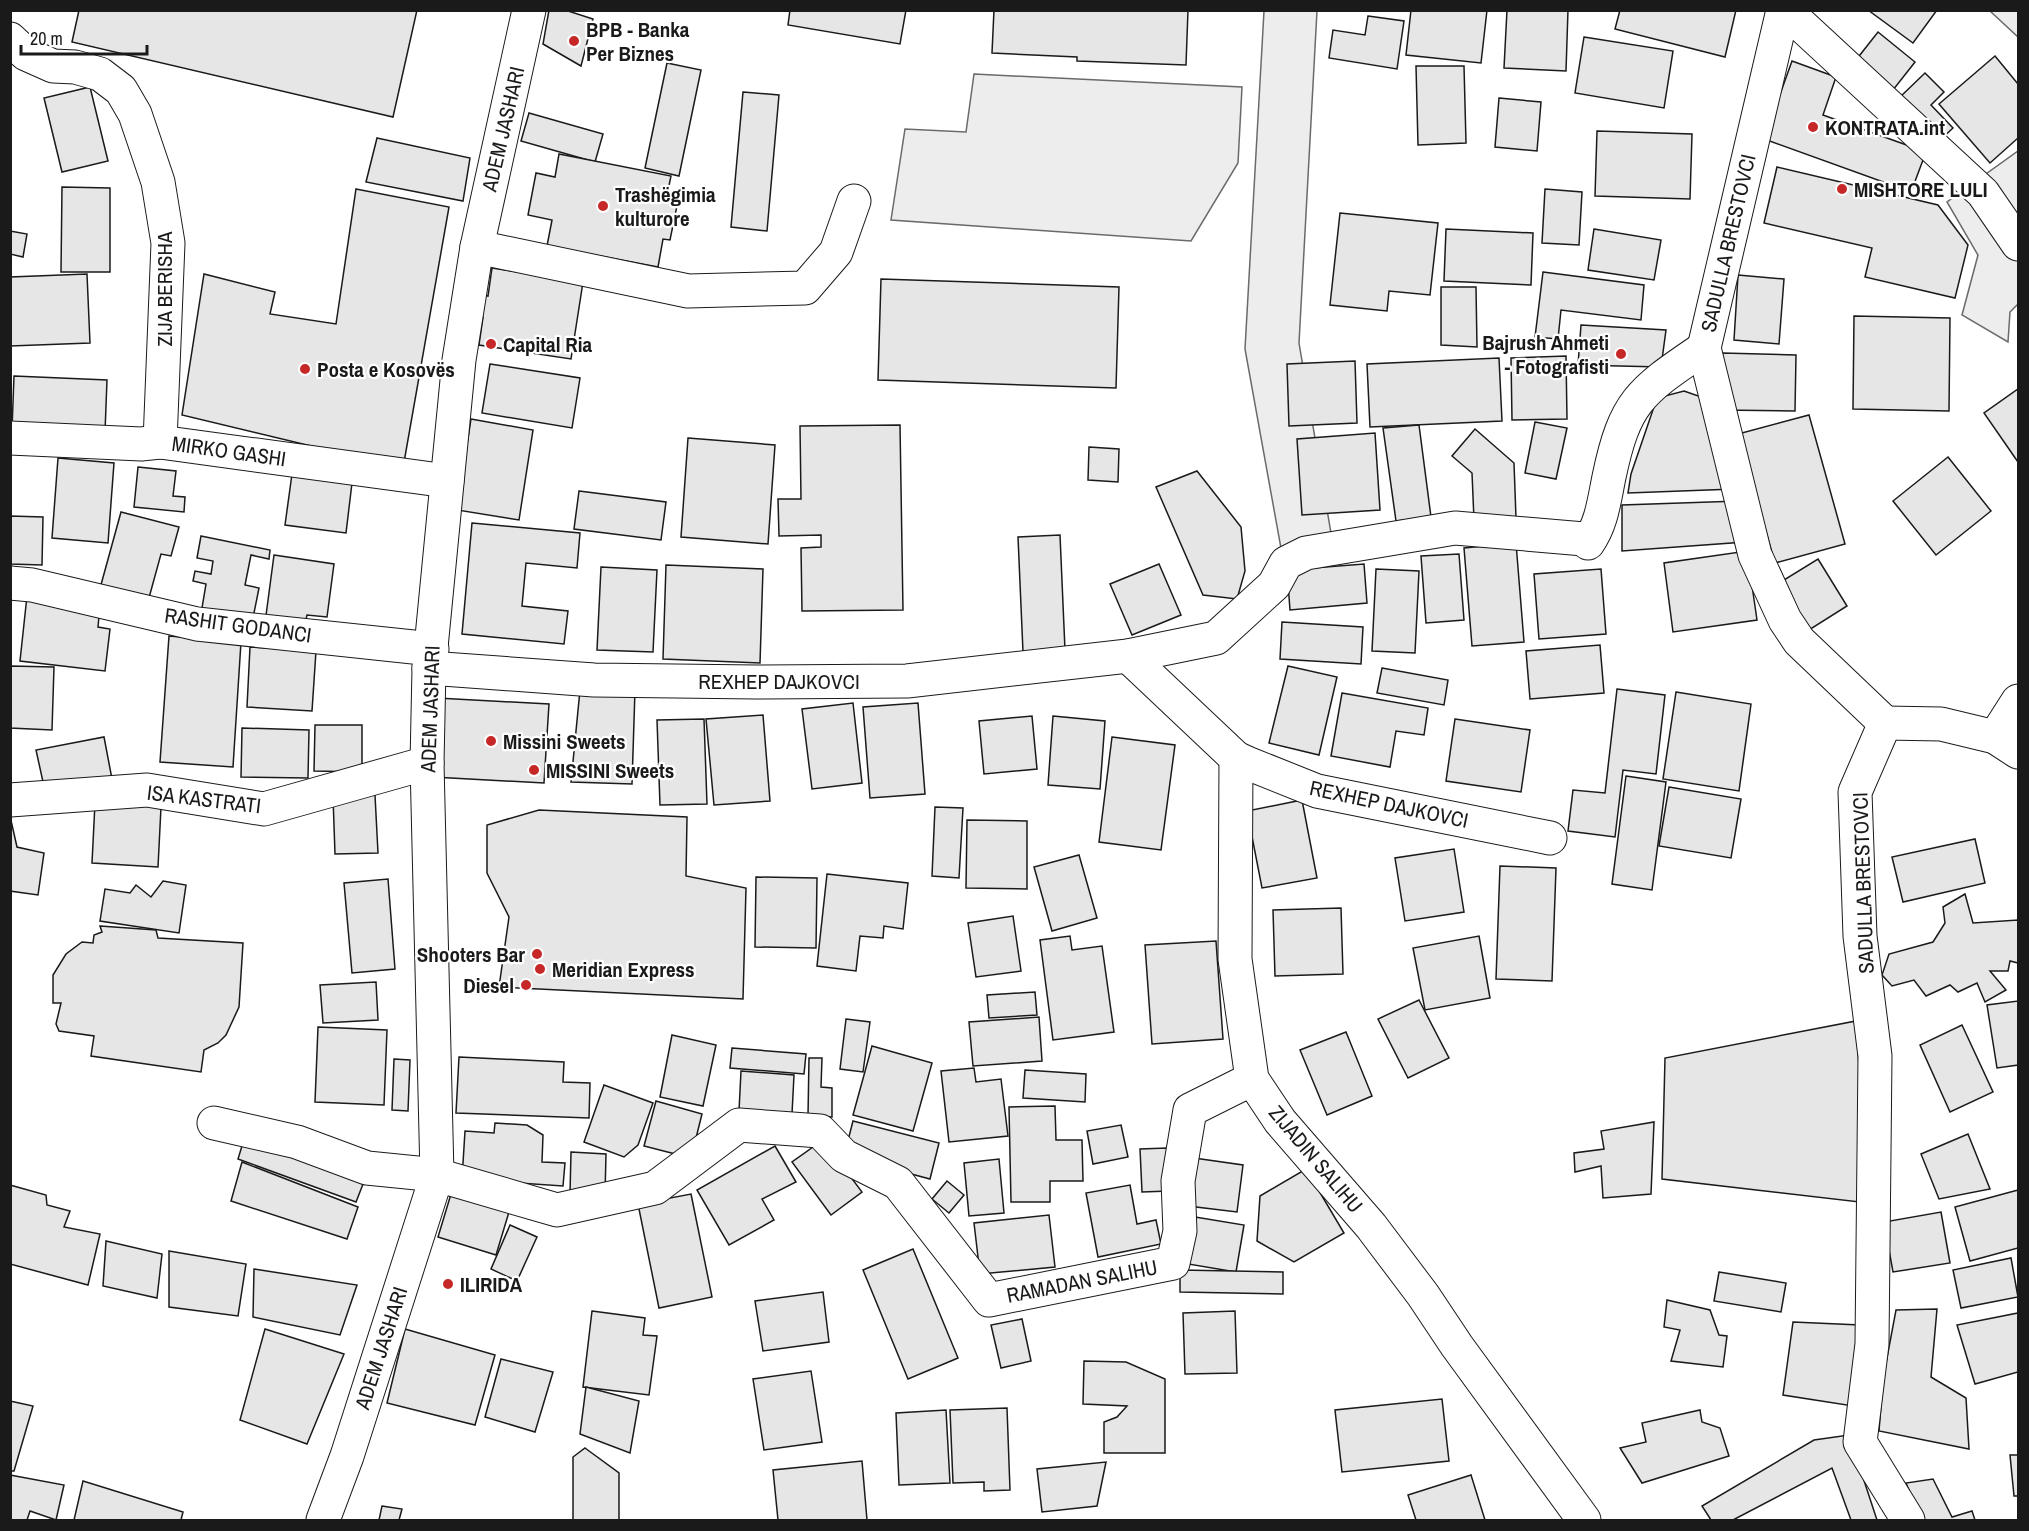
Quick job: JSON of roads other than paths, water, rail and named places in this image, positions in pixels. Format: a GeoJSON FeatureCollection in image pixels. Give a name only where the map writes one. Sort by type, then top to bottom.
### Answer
{"type":"FeatureCollection","features":[{"type":"Feature","properties":{"kind":"street","name":"ADEM JASHARI"},"geometry":{"type":"LineString","coordinates":[[323,1521],[347,1456],[437,1175],[427,763],[430,658],[459,360],[477,247],[530,10]]}},
{"type":"Feature","properties":{"kind":"street","name":"SADULLA BRESTOVCI"},"geometry":{"type":"LineString","coordinates":[[1908,1521],[1860,1442],[1872,1344],[1875,1056],[1860,936],[1855,792],[1885,723],[1799,641],[1785,620],[1755,555],[1704,348],[1784,10],[1983,194],[2019,244]]}},
{"type":"Feature","properties":{"kind":"street","name":"ZIJA BERISHA"},"geometry":{"type":"LineString","coordinates":[[10,39],[26,54],[53,66],[75,67],[99,74],[121,90],[135,114],[158,182],[168,243],[160,442]]}},
{"type":"Feature","properties":{"kind":"street"},"geometry":{"type":"LineString","coordinates":[[477,247],[688,291],[805,288],[836,252],[854,201]]}},
{"type":"Feature","properties":{"kind":"street","name":"REXHEP DAJKOVCI"},"geometry":{"type":"LineString","coordinates":[[430,658],[594,680],[907,681],[1128,656],[1216,638],[1274,585],[1286,563],[1306,553],[1455,528],[1584,539],[1588,543],[1598,529],[1615,448],[1626,416],[1640,397],[1658,380],[1704,348]]}},
{"type":"Feature","properties":{"kind":"street","name":"MIRKO GASHI"},"geometry":{"type":"LineString","coordinates":[[10,438],[141,444],[160,442],[447,481]]}},
{"type":"Feature","properties":{"kind":"street","name":"RASHIT GODANCI"},"geometry":{"type":"LineString","coordinates":[[10,583],[32,585],[197,624],[430,658]]}},
{"type":"Feature","properties":{"kind":"street","name":"REXHEP DAJKOVCI"},"geometry":{"type":"LineString","coordinates":[[1128,656],[1242,760],[1317,791],[1550,838]]}},
{"type":"Feature","properties":{"kind":"street"},"geometry":{"type":"LineString","coordinates":[[1885,723],[1941,724],[2007,745],[2019,701]]}},
{"type":"Feature","properties":{"kind":"street","name":"ZIJADIN SALIHU"},"geometry":{"type":"LineString","coordinates":[[1242,760],[1235,960],[1252,1079],[1280,1121],[1371,1226],[1410,1277],[1457,1346],[1577,1510]]}},
{"type":"Feature","properties":{"kind":"street","name":"ISA KASTRATI"},"geometry":{"type":"LineString","coordinates":[[10,800],[147,790],[264,809],[427,763]]}},
{"type":"Feature","properties":{"kind":"street","name":"RAMADAN SALIHU"},"geometry":{"type":"LineString","coordinates":[[437,1175],[557,1210],[655,1188],[739,1125],[820,1131],[844,1156],[898,1183],[989,1300],[1173,1263],[1180,1231],[1178,1181],[1190,1110],[1252,1079]]}},
{"type":"Feature","properties":{"kind":"street"},"geometry":{"type":"LineString","coordinates":[[214,1123],[297,1142],[367,1168],[437,1175]]}},
{"type":"Feature","properties":{"kind":"place","name":"BPB - Banka Per Biznes"},"geometry":{"type":"Point","coordinates":[574,41]}},
{"type":"Feature","properties":{"kind":"place","name":"KONTRATA.int"},"geometry":{"type":"Point","coordinates":[1813,127]}},
{"type":"Feature","properties":{"kind":"place","name":"MISHTORE LULI"},"geometry":{"type":"Point","coordinates":[1842,189]}},
{"type":"Feature","properties":{"kind":"place","name":"Trashëgimia kulturore"},"geometry":{"type":"Point","coordinates":[603,206]}},
{"type":"Feature","properties":{"kind":"place","name":"Capital Ria"},"geometry":{"type":"Point","coordinates":[491,344]}},
{"type":"Feature","properties":{"kind":"place","name":"Bajrush Ahmeti - Fotografisti"},"geometry":{"type":"Point","coordinates":[1621,354]}},
{"type":"Feature","properties":{"kind":"place","name":"Posta e Kosovës"},"geometry":{"type":"Point","coordinates":[305,369]}},
{"type":"Feature","properties":{"kind":"place","name":"Missini Sweets"},"geometry":{"type":"Point","coordinates":[491,741]}},
{"type":"Feature","properties":{"kind":"place","name":"MISSINI Sweets"},"geometry":{"type":"Point","coordinates":[534,770]}},
{"type":"Feature","properties":{"kind":"place","name":"Shooters Bar"},"geometry":{"type":"Point","coordinates":[537,954]}},
{"type":"Feature","properties":{"kind":"place","name":"Meridian Express"},"geometry":{"type":"Point","coordinates":[540,969]}},
{"type":"Feature","properties":{"kind":"place","name":"Diesel"},"geometry":{"type":"Point","coordinates":[526,985]}},
{"type":"Feature","properties":{"kind":"place","name":"ILIRIDA"},"geometry":{"type":"Point","coordinates":[448,1284]}}]}
